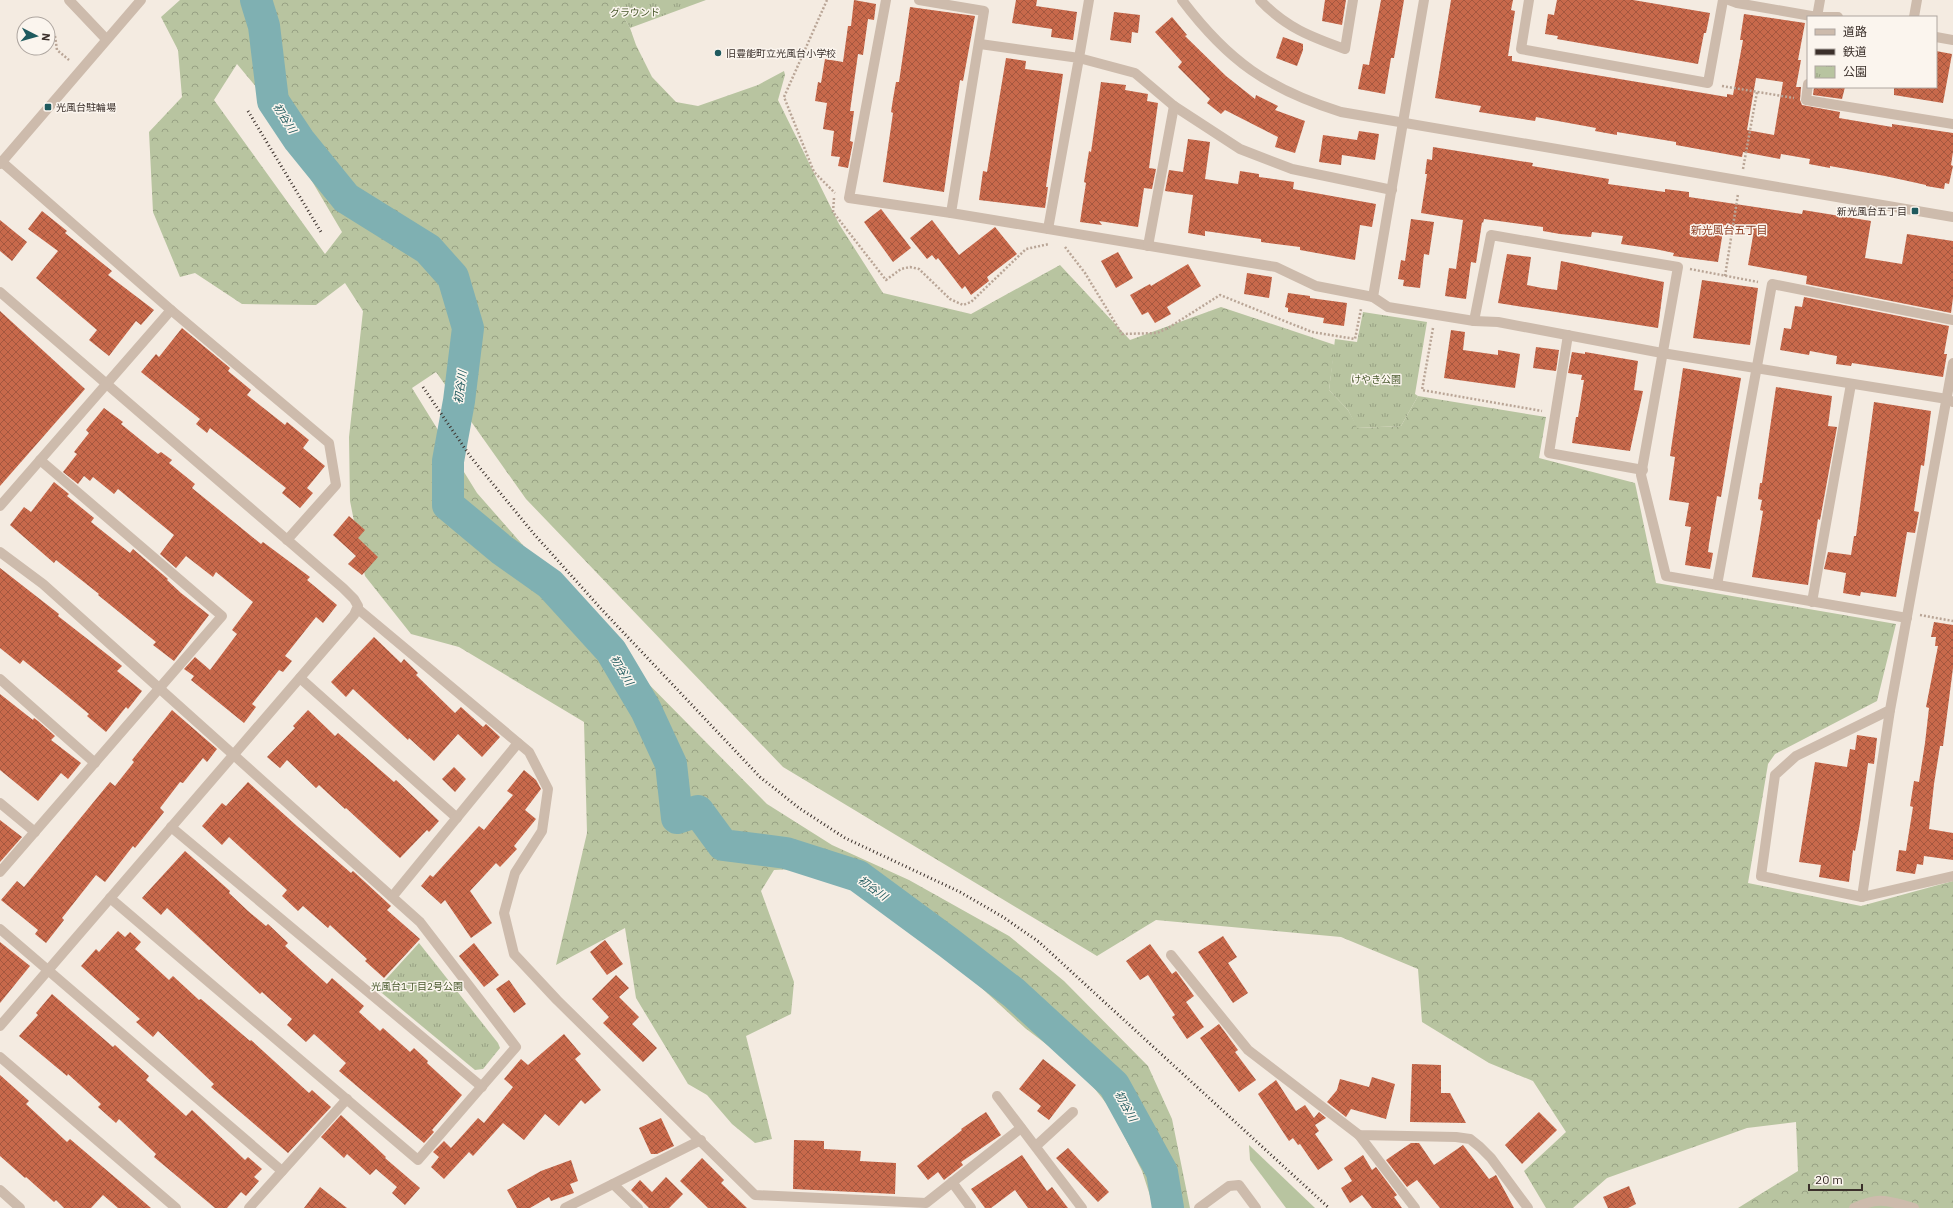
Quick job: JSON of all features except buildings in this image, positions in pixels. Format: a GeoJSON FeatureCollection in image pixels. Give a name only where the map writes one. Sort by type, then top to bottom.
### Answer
{"type":"FeatureCollection","features":[{"type":"Feature","properties":{"kind":"street"},"geometry":{"type":"LineString","coordinates":[[69,0],[106,39]]}},
{"type":"Feature","properties":{"kind":"street"},"geometry":{"type":"LineString","coordinates":[[141,0],[1,163],[171,310],[329,443],[336,485],[287,540]]}},
{"type":"Feature","properties":{"kind":"street"},"geometry":{"type":"LineString","coordinates":[[886,0],[849,198],[951,213],[1276,267],[1316,286],[1373,297],[1388,307],[1474,321],[1498,322],[1662,353],[1757,367],[1950,401]]}},
{"type":"Feature","properties":{"kind":"street"},"geometry":{"type":"LineString","coordinates":[[919,0],[984,11],[980,44],[951,213]]}},
{"type":"Feature","properties":{"kind":"street"},"geometry":{"type":"LineString","coordinates":[[1048,229],[1089,0]]}},
{"type":"Feature","properties":{"kind":"street"},"geometry":{"type":"LineString","coordinates":[[1182,0],[1203,28],[1231,56],[1284,90],[1311,102],[1341,112],[1402,123],[1431,126],[1953,217]]}},
{"type":"Feature","properties":{"kind":"street"},"geometry":{"type":"LineString","coordinates":[[1260,0],[1270,11],[1305,35],[1345,49],[1353,0]]}},
{"type":"Feature","properties":{"kind":"street"},"geometry":{"type":"LineString","coordinates":[[1373,297],[1424,0]]}},
{"type":"Feature","properties":{"kind":"street"},"geometry":{"type":"LineString","coordinates":[[1528,0],[1521,50],[1708,83],[1723,0]]}},
{"type":"Feature","properties":{"kind":"street"},"geometry":{"type":"LineString","coordinates":[[1729,0],[1736,3],[1811,16]]}},
{"type":"Feature","properties":{"kind":"street"},"geometry":{"type":"LineString","coordinates":[[1817,16],[1820,0]]}},
{"type":"Feature","properties":{"kind":"street"},"geometry":{"type":"LineString","coordinates":[[1914,16],[1917,0]]}},
{"type":"Feature","properties":{"kind":"street"},"geometry":{"type":"LineString","coordinates":[[1937,37],[1953,40]]}},
{"type":"Feature","properties":{"kind":"street"},"geometry":{"type":"LineString","coordinates":[[980,44],[1079,58],[1135,73],[1174,106],[1240,149],[1292,169],[1392,190]]}},
{"type":"Feature","properties":{"kind":"street"},"geometry":{"type":"LineString","coordinates":[[1808,88],[1806,100],[1953,124]]}},
{"type":"Feature","properties":{"kind":"street"},"geometry":{"type":"LineString","coordinates":[[1148,246],[1174,106]]}},
{"type":"Feature","properties":{"kind":"street"},"geometry":{"type":"LineString","coordinates":[[1474,321],[1490,235],[1678,267],[1642,475],[1666,576],[1812,602],[1907,615]]}},
{"type":"Feature","properties":{"kind":"street"},"geometry":{"type":"LineString","coordinates":[[1717,585],[1772,284],[1953,320]]}},
{"type":"Feature","properties":{"kind":"street"},"geometry":{"type":"LineString","coordinates":[[0,292],[354,599],[357,602],[358,609],[528,752],[548,789],[542,831],[515,873],[504,913],[514,954],[557,1000],[701,1140],[755,1195],[926,1204],[1021,1128]]}},
{"type":"Feature","properties":{"kind":"street"},"geometry":{"type":"LineString","coordinates":[[0,506],[171,310]]}},
{"type":"Feature","properties":{"kind":"street"},"geometry":{"type":"LineString","coordinates":[[1568,335],[1549,453],[1643,470]]}},
{"type":"Feature","properties":{"kind":"street"},"geometry":{"type":"LineString","coordinates":[[1862,897],[1890,710],[1907,615],[1950,401],[1953,363]]}},
{"type":"Feature","properties":{"kind":"street"},"geometry":{"type":"LineString","coordinates":[[1812,602],[1851,384]]}},
{"type":"Feature","properties":{"kind":"street"},"geometry":{"type":"LineString","coordinates":[[0,872],[222,616],[40,460]]}},
{"type":"Feature","properties":{"kind":"street"},"geometry":{"type":"LineString","coordinates":[[0,552],[43,584],[420,922],[516,1047],[418,1160],[110,898]]}},
{"type":"Feature","properties":{"kind":"street"},"geometry":{"type":"LineString","coordinates":[[0,1026],[358,609]]}},
{"type":"Feature","properties":{"kind":"street"},"geometry":{"type":"LineString","coordinates":[[300,678],[457,818]]}},
{"type":"Feature","properties":{"kind":"street"},"geometry":{"type":"LineString","coordinates":[[0,679],[95,763]]}},
{"type":"Feature","properties":{"kind":"street"},"geometry":{"type":"LineString","coordinates":[[1890,710],[1796,756],[1775,775],[1761,876],[1862,897],[1953,876]]}},
{"type":"Feature","properties":{"kind":"street"},"geometry":{"type":"LineString","coordinates":[[392,897],[518,743]]}},
{"type":"Feature","properties":{"kind":"street"},"geometry":{"type":"LineString","coordinates":[[0,803],[35,832]]}},
{"type":"Feature","properties":{"kind":"street"},"geometry":{"type":"LineString","coordinates":[[171,827],[482,1087]]}},
{"type":"Feature","properties":{"kind":"street"},"geometry":{"type":"LineString","coordinates":[[0,929],[282,1171]]}},
{"type":"Feature","properties":{"kind":"street"},"geometry":{"type":"LineString","coordinates":[[1171,955],[1248,1050],[1359,1135],[1415,1208]]}},
{"type":"Feature","properties":{"kind":"street"},"geometry":{"type":"LineString","coordinates":[[0,1057],[176,1208]]}},
{"type":"Feature","properties":{"kind":"street"},"geometry":{"type":"LineString","coordinates":[[997,1096],[1082,1208]]}},
{"type":"Feature","properties":{"kind":"street"},"geometry":{"type":"LineString","coordinates":[[249,1208],[347,1099]]}},
{"type":"Feature","properties":{"kind":"street"},"geometry":{"type":"LineString","coordinates":[[1036,1146],[1073,1112]]}},
{"type":"Feature","properties":{"kind":"street"},"geometry":{"type":"LineString","coordinates":[[1359,1135],[1456,1137],[1470,1139],[1491,1158],[1528,1208]]}},
{"type":"Feature","properties":{"kind":"street"},"geometry":{"type":"LineString","coordinates":[[564,1208],[701,1140]]}},
{"type":"Feature","properties":{"kind":"street"},"geometry":{"type":"LineString","coordinates":[[952,1182],[971,1208]]}},
{"type":"Feature","properties":{"kind":"street"},"geometry":{"type":"LineString","coordinates":[[613,1184],[638,1208]]}},
{"type":"Feature","properties":{"kind":"street"},"geometry":{"type":"LineString","coordinates":[[1199,1208],[1229,1186],[1239,1185],[1256,1208]]}},
{"type":"Feature","properties":{"kind":"street"},"geometry":{"type":"LineString","coordinates":[[0,1190],[20,1208]]}},
{"type":"Feature","properties":{"kind":"street"},"geometry":{"type":"LineString","coordinates":[[1854,1208],[1871,1200],[1885,1200],[1914,1208]]}},
{"type":"Feature","properties":{"kind":"path"},"geometry":{"type":"LineString","coordinates":[[827,0],[784,97],[814,172],[835,192],[833,212],[886,280],[901,269],[910,267],[919,269],[950,299],[963,305],[971,302],[1026,249],[1052,244]]}},
{"type":"Feature","properties":{"kind":"path"},"geometry":{"type":"LineString","coordinates":[[56,43],[57,50],[69,60]]}},
{"type":"Feature","properties":{"kind":"path"},"geometry":{"type":"LineString","coordinates":[[1708,83],[1806,100]]}},
{"type":"Feature","properties":{"kind":"path"},"geometry":{"type":"LineString","coordinates":[[1743,169],[1757,92]]}},
{"type":"Feature","properties":{"kind":"path"},"geometry":{"type":"LineString","coordinates":[[1725,276],[1738,193]]}},
{"type":"Feature","properties":{"kind":"path"},"geometry":{"type":"LineString","coordinates":[[1062,245],[1067,247],[1085,273],[1122,334],[1156,333],[1168,328],[1220,295],[1312,332],[1355,339],[1361,309]]}},
{"type":"Feature","properties":{"kind":"path"},"geometry":{"type":"LineString","coordinates":[[1678,267],[1772,284]]}},
{"type":"Feature","properties":{"kind":"path"},"geometry":{"type":"LineString","coordinates":[[1434,321],[1422,390],[1555,414]]}},
{"type":"Feature","properties":{"kind":"path"},"geometry":{"type":"LineString","coordinates":[[1907,615],[1953,621]]}},
{"type":"Feature","properties":{"kind":"green space"},"geometry":{"type":"Polygon","coordinates":[[[180,0],[614,0],[630,28],[636,45],[652,77],[676,102],[698,106],[758,85],[784,71],[785,75],[778,100],[839,224],[883,293],[971,314],[1060,265],[1130,340],[1221,307],[1335,345],[1329,390],[1348,410],[1358,428],[1401,426],[1418,396],[1546,417],[1539,458],[1635,483],[1656,583],[1896,624],[1877,701],[1775,754],[1768,764],[1748,883],[1861,906],[1953,881],[1953,1208],[1738,1208],[1798,1171],[1796,1122],[1747,1128],[1607,1178],[1573,1208],[1546,1208],[1524,1171],[1566,1132],[1533,1081],[1489,1063],[1422,1022],[1418,969],[1341,937],[1156,920],[1097,956],[783,767],[526,499],[436,372],[412,388],[477,493],[617,652],[767,804],[832,845],[909,880],[1009,936],[1064,981],[1148,1066],[1172,1119],[1190,1208],[1154,1208],[1142,1171],[1110,1108],[1079,1069],[1025,1028],[961,969],[922,929],[859,886],[812,868],[774,870],[761,891],[794,982],[791,1014],[746,1036],[772,1139],[755,1143],[732,1124],[707,1095],[688,1084],[636,998],[625,928],[556,965],[587,833],[584,722],[459,647],[411,634],[365,576],[350,501],[349,437],[363,311],[345,283],[316,305],[242,304],[195,273],[180,277],[153,212],[149,132],[182,97],[178,50],[161,17],[180,0]],[[237,64],[214,100],[325,254],[342,232],[257,88],[237,64]]]}},
{"type":"Feature","properties":{"kind":"green space","name":"グラウンド"},"geometry":{"type":"Polygon","coordinates":[[[614,0],[706,0],[630,28],[614,0]]]}},
{"type":"Feature","properties":{"kind":"green space","name":"けやき公園"},"geometry":{"type":"Polygon","coordinates":[[[1363,312],[1427,322],[1415,394],[1418,396],[1401,426],[1357,428],[1348,410],[1329,390],[1335,339],[1357,342],[1363,312]]]}},
{"type":"Feature","properties":{"kind":"green space","name":"光風台1丁目2号公園"},"geometry":{"type":"Polygon","coordinates":[[[419,943],[498,1043],[500,1048],[483,1069],[475,1070],[377,989],[419,943]]]}},
{"type":"Feature","properties":{"kind":"green space"},"geometry":{"type":"Polygon","coordinates":[[[1249,1145],[1315,1208],[1286,1208],[1250,1160],[1249,1145]]]}},
{"type":"Feature","properties":{"kind":"waterway","name":"初谷川"},"geometry":{"type":"LineString","coordinates":[[256,0],[264,26],[273,101],[299,140],[346,198],[428,249],[453,277],[468,328],[459,401],[448,461],[448,505],[502,550],[550,584],[611,651],[646,710],[671,764],[677,818],[698,811],[723,845],[786,853],[858,876],[1014,993],[1114,1085],[1162,1172],[1168,1208]]}},
{"type":"Feature","properties":{"kind":"railway"},"geometry":{"type":"LineString","coordinates":[[248,111],[321,232]]}},
{"type":"Feature","properties":{"kind":"railway"},"geometry":{"type":"LineString","coordinates":[[423,387],[470,456],[534,534],[604,612],[760,777],[799,808],[845,838],[960,892],[1003,917],[1039,942],[1329,1208]]}},
{"type":"Feature","properties":{"kind":"place","name":"旧豊能町立光風台小学校"},"geometry":{"type":"Point","coordinates":[718,53]}},
{"type":"Feature","properties":{"kind":"place","name":"光風台駐輪場"},"geometry":{"type":"Point","coordinates":[48,107]}},
{"type":"Feature","properties":{"kind":"place","name":"新光風台五丁目"},"geometry":{"type":"Point","coordinates":[1915,211]}},
{"type":"Feature","properties":{"kind":"district","name":"新光風台五丁目"},"geometry":{"type":"Point","coordinates":[1729,230]}}]}
